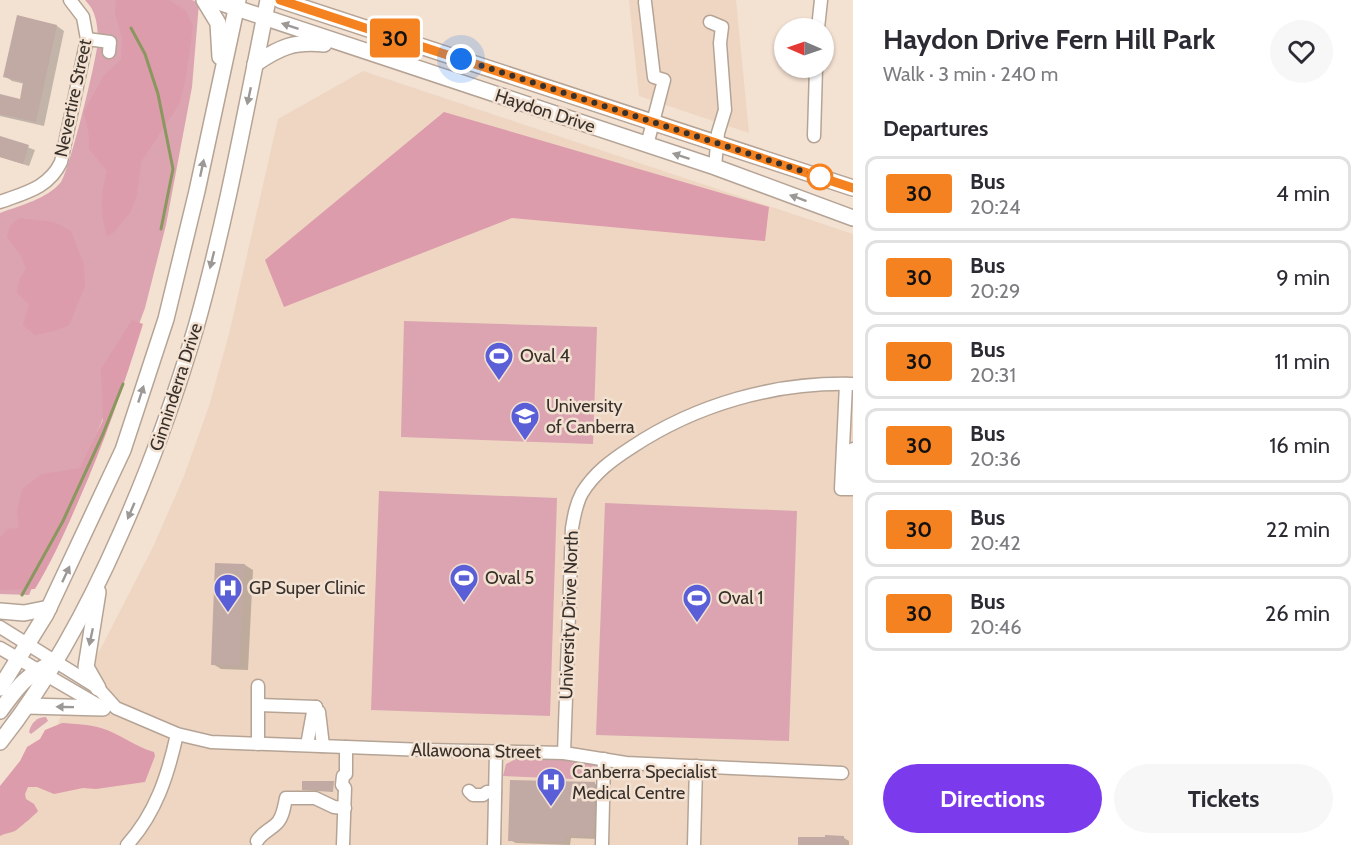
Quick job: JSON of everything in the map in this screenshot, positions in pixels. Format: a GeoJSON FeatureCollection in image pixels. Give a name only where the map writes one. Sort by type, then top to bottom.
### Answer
{"type":"FeatureCollection","features":[{"type":"Feature","properties":{"kind":"main road"},"geometry":{"type":"LineString","coordinates":[[204,0],[216,18],[220,29],[219,84]]}},
{"type":"Feature","properties":{"kind":"main road","name":"Haydon Drive"},"geometry":{"type":"LineString","coordinates":[[212,0],[237,4],[265,18],[715,167],[853,218]]}},
{"type":"Feature","properties":{"kind":"main road","name":"Ginninderra Drive"},"geometry":{"type":"LineString","coordinates":[[0,742],[27,706],[42,673],[56,661],[99,583],[153,457],[195,327],[227,204],[268,0]]}},
{"type":"Feature","properties":{"kind":"main road","name":"Haydon Drive"},"geometry":{"type":"LineString","coordinates":[[280,0],[853,188]]}},
{"type":"Feature","properties":{"kind":"main road"},"geometry":{"type":"LineString","coordinates":[[311,0],[333,17]]}},
{"type":"Feature","properties":{"kind":"main road","name":"Ginninderra Drive"},"geometry":{"type":"LineString","coordinates":[[0,688],[50,608],[123,450],[166,319],[237,4]]}},
{"type":"Feature","properties":{"kind":"main road"},"geometry":{"type":"LineString","coordinates":[[255,64],[278,48],[309,42],[354,48]]}},
{"type":"Feature","properties":{"kind":"main road"},"geometry":{"type":"LineString","coordinates":[[827,179],[853,196]]}},
{"type":"Feature","properties":{"kind":"main road"},"geometry":{"type":"LineString","coordinates":[[98,688],[86,666],[99,583]]}},
{"type":"Feature","properties":{"kind":"main road"},"geometry":{"type":"LineString","coordinates":[[0,611],[24,613],[50,608]]}},
{"type":"Feature","properties":{"kind":"main road"},"geometry":{"type":"LineString","coordinates":[[0,711],[23,680],[42,673]]}},
{"type":"Feature","properties":{"kind":"main road"},"geometry":{"type":"LineString","coordinates":[[27,706],[110,708]]}},
{"type":"Feature","properties":{"kind":"street","name":"Nevertire Street"},"geometry":{"type":"LineString","coordinates":[[0,202],[39,188],[58,169],[87,39],[83,17],[70,0]]}},
{"type":"Feature","properties":{"kind":"street"},"geometry":{"type":"LineString","coordinates":[[819,18],[821,0]]}},
{"type":"Feature","properties":{"kind":"street"},"geometry":{"type":"LineString","coordinates":[[645,2],[654,77],[664,80],[647,145]]}},
{"type":"Feature","properties":{"kind":"street"},"geometry":{"type":"LineString","coordinates":[[710,22],[722,27],[720,43],[725,110],[717,133],[715,167]]}},
{"type":"Feature","properties":{"kind":"street"},"geometry":{"type":"LineString","coordinates":[[87,39],[110,42],[109,52]]}},
{"type":"Feature","properties":{"kind":"street"},"geometry":{"type":"LineString","coordinates":[[814,136],[816,78]]}},
{"type":"Feature","properties":{"kind":"street"},"geometry":{"type":"LineString","coordinates":[[849,384],[848,435],[841,489],[852,489],[853,449]]}},
{"type":"Feature","properties":{"kind":"street","name":"University Drive North"},"geometry":{"type":"LineString","coordinates":[[564,753],[572,528],[576,506],[596,474],[605,465],[657,431],[713,405],[773,390],[849,384]]}},
{"type":"Feature","properties":{"kind":"street","name":"Allawoona Street"},"geometry":{"type":"LineString","coordinates":[[0,627],[98,688],[110,708]]}},
{"type":"Feature","properties":{"kind":"street","name":"Allawoona Street"},"geometry":{"type":"LineString","coordinates":[[0,648],[42,673],[110,708],[177,734],[211,742],[564,753],[626,763],[842,773]]}},
{"type":"Feature","properties":{"kind":"street"},"geometry":{"type":"LineString","coordinates":[[258,686],[258,744]]}},
{"type":"Feature","properties":{"kind":"street"},"geometry":{"type":"LineString","coordinates":[[259,705],[316,707]]}},
{"type":"Feature","properties":{"kind":"street"},"geometry":{"type":"LineString","coordinates":[[307,746],[316,707]]}},
{"type":"Feature","properties":{"kind":"street"},"geometry":{"type":"LineString","coordinates":[[316,707],[319,712],[323,746]]}},
{"type":"Feature","properties":{"kind":"street"},"geometry":{"type":"LineString","coordinates":[[127,845],[160,795],[169,771],[177,734]]}},
{"type":"Feature","properties":{"kind":"street"},"geometry":{"type":"LineString","coordinates":[[344,845],[345,788],[342,785],[343,776],[346,774],[346,747]]}},
{"type":"Feature","properties":{"kind":"street"},"geometry":{"type":"LineString","coordinates":[[494,845],[491,792],[496,751]]}},
{"type":"Feature","properties":{"kind":"street"},"geometry":{"type":"LineString","coordinates":[[602,845],[604,759]]}},
{"type":"Feature","properties":{"kind":"street"},"geometry":{"type":"LineString","coordinates":[[694,845],[696,766]]}},
{"type":"Feature","properties":{"kind":"street"},"geometry":{"type":"LineString","coordinates":[[257,841],[263,833],[277,824],[286,798],[315,798],[334,807],[345,808]]}},
{"type":"Feature","properties":{"kind":"shaded area"},"geometry":{"type":"Polygon","coordinates":[[[85,0],[192,0],[199,3],[192,87],[166,225],[145,308],[109,404],[29,595],[0,594],[0,213],[49,193],[61,182],[65,174],[83,112],[97,48],[95,17],[92,8],[85,0]]]}},
{"type":"Feature","properties":{"kind":"shaded area"},"geometry":{"type":"Polygon","coordinates":[[[116,0],[169,0],[186,11],[193,26],[180,103],[141,162],[137,195],[130,213],[113,233],[107,236],[102,204],[107,171],[89,149],[84,112],[104,75],[121,60],[122,38],[115,13],[116,0]]]}},
{"type":"Feature","properties":{"kind":"shaded area"},"geometry":{"type":"Polygon","coordinates":[[[629,0],[736,0],[749,133],[639,96],[629,0]]]}},
{"type":"Feature","properties":{"kind":"shaded area","name":"University of Canberra"},"geometry":{"type":"Polygon","coordinates":[[[363,71],[853,234],[853,845],[0,845],[0,797],[55,741],[59,720],[102,646],[154,545],[184,476],[209,406],[229,334],[278,119],[363,71]]]}},
{"type":"Feature","properties":{"kind":"shaded area"},"geometry":{"type":"Polygon","coordinates":[[[444,112],[769,207],[765,241],[512,218],[284,307],[265,260],[444,112]]]}},
{"type":"Feature","properties":{"kind":"shaded area"},"geometry":{"type":"Polygon","coordinates":[[[19,218],[54,222],[71,231],[84,265],[85,286],[69,325],[58,330],[35,335],[23,325],[29,304],[17,293],[20,278],[26,269],[21,256],[7,237],[10,226],[19,218]]]}},
{"type":"Feature","properties":{"kind":"shaded area"},"geometry":{"type":"Polygon","coordinates":[[[132,320],[143,324],[113,414],[58,546],[35,589],[0,590],[0,538],[7,529],[19,528],[17,511],[22,489],[42,474],[80,468],[103,420],[101,369],[132,320]]]}},
{"type":"Feature","properties":{"kind":"shaded area","name":"Oval 4"},"geometry":{"type":"Polygon","coordinates":[[[404,321],[597,327],[593,444],[401,437],[404,321]]]}},
{"type":"Feature","properties":{"kind":"shaded area","name":"Oval 5"},"geometry":{"type":"Polygon","coordinates":[[[379,491],[557,498],[550,716],[371,710],[379,491]]]}},
{"type":"Feature","properties":{"kind":"shaded area","name":"Oval 1"},"geometry":{"type":"Polygon","coordinates":[[[605,503],[797,511],[789,741],[596,735],[605,503]]]}},
{"type":"Feature","properties":{"kind":"shaded area"},"geometry":{"type":"Polygon","coordinates":[[[46,717],[48,721],[31,734],[29,732],[35,721],[46,717]]]}},
{"type":"Feature","properties":{"kind":"shaded area"},"geometry":{"type":"Polygon","coordinates":[[[62,723],[101,728],[154,752],[155,756],[145,782],[96,789],[83,788],[54,794],[37,787],[28,787],[25,794],[26,799],[34,804],[38,811],[15,831],[0,836],[0,786],[20,761],[27,747],[40,739],[45,730],[62,723]]]}},
{"type":"Feature","properties":{"kind":"shaded area"},"geometry":{"type":"Polygon","coordinates":[[[516,759],[589,762],[595,765],[601,773],[598,773],[598,780],[503,776],[506,764],[516,759]]]}},
{"type":"Feature","properties":{"kind":"building"},"geometry":{"type":"Polygon","coordinates":[[[17,15],[57,25],[36,122],[0,114],[0,94],[20,99],[23,82],[3,77],[17,15]]]}},
{"type":"Feature","properties":{"kind":"building"},"geometry":{"type":"Polygon","coordinates":[[[0,136],[29,145],[23,164],[0,157],[0,136]]]}},
{"type":"Feature","properties":{"kind":"building","name":"GP Super Clinic"},"geometry":{"type":"Polygon","coordinates":[[[215,563],[245,564],[240,666],[211,665],[215,563]]]}},
{"type":"Feature","properties":{"kind":"building","name":"Canberra Specialist Medical Centre"},"geometry":{"type":"Polygon","coordinates":[[[510,780],[595,782],[593,836],[565,836],[565,842],[508,841],[510,780]]]}},
{"type":"Feature","properties":{"kind":"building"},"geometry":{"type":"Polygon","coordinates":[[[302,781],[334,781],[333,792],[302,790],[302,781]]]}},
{"type":"Feature","properties":{"kind":"building"},"geometry":{"type":"Polygon","coordinates":[[[825,835],[844,836],[844,845],[798,845],[798,837],[825,837],[825,835]]]}},
{"type":"Feature","properties":{"kind":"waterway"},"geometry":{"type":"LineString","coordinates":[[131,28],[145,54],[158,94],[173,169],[161,229]]}},
{"type":"Feature","properties":{"kind":"waterway"},"geometry":{"type":"LineString","coordinates":[[22,595],[63,521],[123,384]]}},
{"type":"Feature","properties":{"kind":"bus line","name":"30"},"geometry":{"type":"LineString","coordinates":[[280,0],[853,188]]}},
{"type":"Feature","properties":{"kind":"place","name":"Oval 4"},"geometry":{"type":"Point","coordinates":[499,382]}},
{"type":"Feature","properties":{"kind":"place","name":"University of Canberra"},"geometry":{"type":"Point","coordinates":[525,442]}},
{"type":"Feature","properties":{"kind":"place","name":"Oval 5"},"geometry":{"type":"Point","coordinates":[464,604]}},
{"type":"Feature","properties":{"kind":"place","name":"GP Super Clinic"},"geometry":{"type":"Point","coordinates":[228,614]}},
{"type":"Feature","properties":{"kind":"place","name":"Oval 1"},"geometry":{"type":"Point","coordinates":[697,624]}},
{"type":"Feature","properties":{"kind":"place","name":"Canberra Specialist Medical Centre"},"geometry":{"type":"Point","coordinates":[551,808]}},
{"type":"Feature","properties":{"kind":"route"},"geometry":{"type":"LineString","coordinates":[[461,59],[820,177]]}}]}
